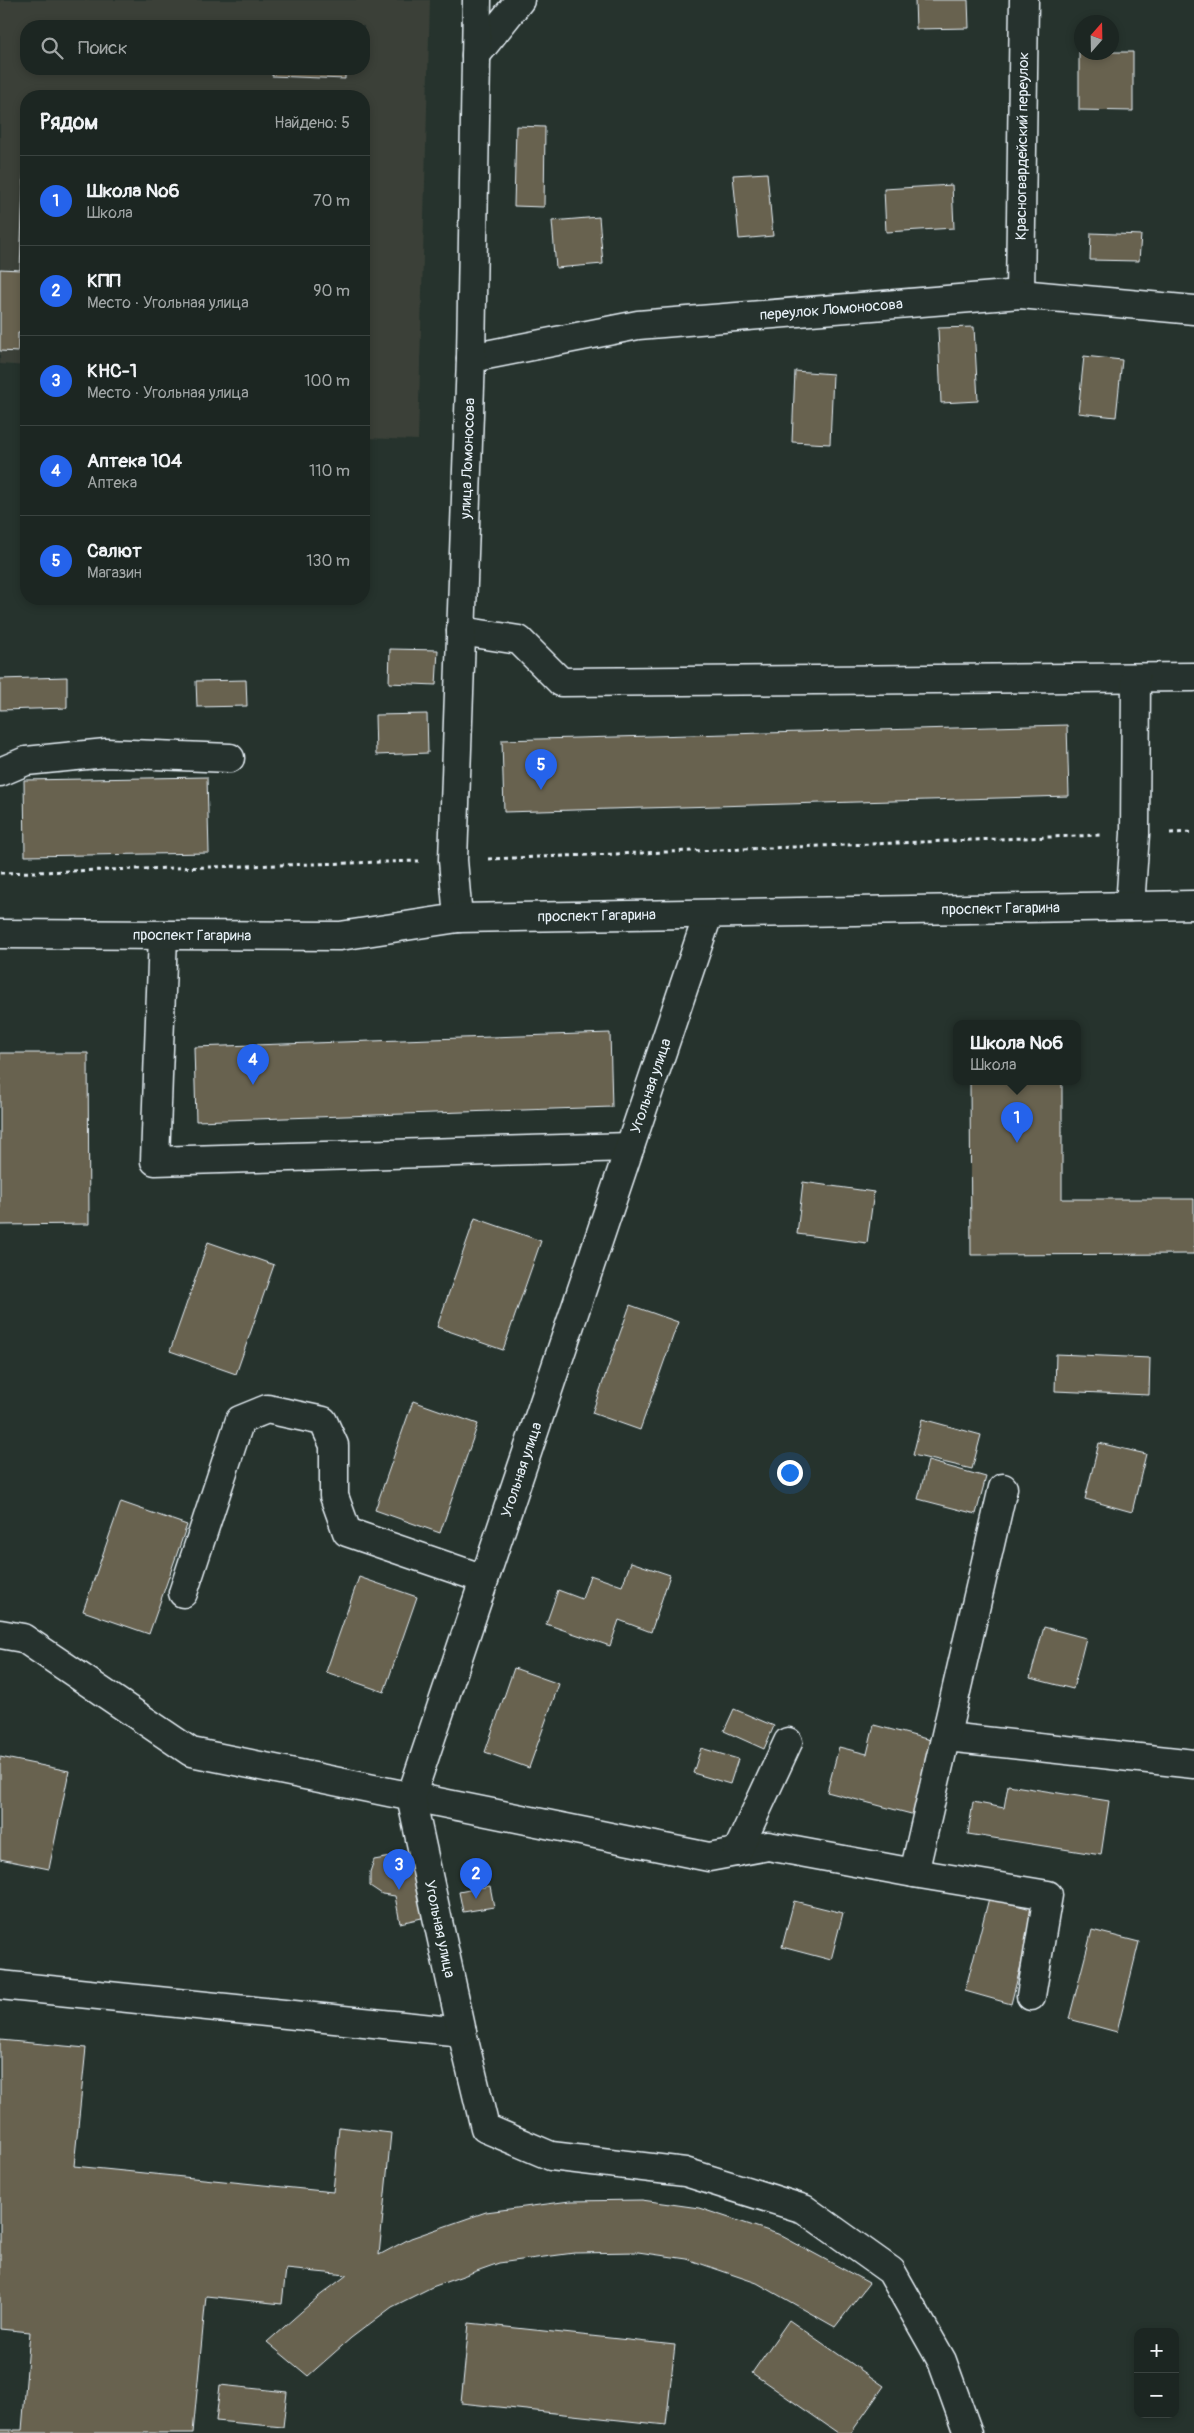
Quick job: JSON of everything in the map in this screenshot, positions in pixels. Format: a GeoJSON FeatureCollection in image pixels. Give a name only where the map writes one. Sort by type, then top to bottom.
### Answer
{"type":"FeatureCollection","features":[{"type":"Feature","properties":{"kind":"street","name":"улица Ломоносова"},"geometry":{"type":"LineString","coordinates":[[458,918],[453,860],[471,358],[477,0]]}},
{"type":"Feature","properties":{"kind":"street"},"geometry":{"type":"LineString","coordinates":[[476,55],[520,0]]}},
{"type":"Feature","properties":{"kind":"street","name":"Красногвардейский переулок"},"geometry":{"type":"LineString","coordinates":[[1020,294],[1024,0]]}},
{"type":"Feature","properties":{"kind":"street","name":"переулок Ломоносова"},"geometry":{"type":"LineString","coordinates":[[471,358],[638,325],[1020,294],[1194,310]]}},
{"type":"Feature","properties":{"kind":"street"},"geometry":{"type":"LineString","coordinates":[[461,631],[519,640],[561,682],[1194,676]]}},
{"type":"Feature","properties":{"kind":"street"},"geometry":{"type":"LineString","coordinates":[[1130,906],[1135,834],[1136,678]]}},
{"type":"Feature","properties":{"kind":"street"},"geometry":{"type":"LineString","coordinates":[[0,772],[26,761],[106,753],[230,758]]}},
{"type":"Feature","properties":{"kind":"street","name":"проспект Гагарина"},"geometry":{"type":"LineString","coordinates":[[0,934],[340,936],[458,918],[1194,905]]}},
{"type":"Feature","properties":{"kind":"street","name":"Угольная улица"},"geometry":{"type":"LineString","coordinates":[[708,915],[411,1797],[462,2032],[485,2128],[551,2156],[684,2172],[804,2210],[891,2271],[942,2361],[968,2433]]}},
{"type":"Feature","properties":{"kind":"street"},"geometry":{"type":"LineString","coordinates":[[163,935],[155,1161],[630,1147]]}},
{"type":"Feature","properties":{"kind":"street"},"geometry":{"type":"LineString","coordinates":[[183,1593],[240,1420],[267,1409],[323,1421],[334,1445],[334,1496],[348,1532],[484,1579]]}},
{"type":"Feature","properties":{"kind":"street"},"geometry":{"type":"LineString","coordinates":[[914,1873],[947,1737],[1003,1488]]}},
{"type":"Feature","properties":{"kind":"street"},"geometry":{"type":"LineString","coordinates":[[0,1634],[23,1638],[191,1752],[709,1857],[768,1846],[1048,1895],[1032,1996]]}},
{"type":"Feature","properties":{"kind":"street"},"geometry":{"type":"LineString","coordinates":[[947,1737],[1194,1764]]}},
{"type":"Feature","properties":{"kind":"street"},"geometry":{"type":"LineString","coordinates":[[737,1852],[788,1742]]}},
{"type":"Feature","properties":{"kind":"street"},"geometry":{"type":"LineString","coordinates":[[0,1985],[462,2032]]}},
{"type":"Feature","properties":{"kind":"path"},"geometry":{"type":"LineString","coordinates":[[0,872],[453,860],[1194,832]]}},
{"type":"Feature","properties":{"kind":"shaded area"},"geometry":{"type":"Polygon","coordinates":[[[0,0],[430,0],[418,440],[370,438],[370,90],[20,90],[20,366],[0,364],[0,0]]]}},
{"type":"Feature","properties":{"kind":"building"},"geometry":{"type":"Polygon","coordinates":[[[915,0],[968,0],[969,28],[916,29],[915,0]]]}},
{"type":"Feature","properties":{"kind":"building"},"geometry":{"type":"Polygon","coordinates":[[[1119,52],[1133,52],[1133,111],[1079,110],[1079,60],[1119,60],[1119,52]]]}},
{"type":"Feature","properties":{"kind":"building"},"geometry":{"type":"Polygon","coordinates":[[[345,75],[345,79],[272,76],[345,75]]]}},
{"type":"Feature","properties":{"kind":"building"},"geometry":{"type":"Polygon","coordinates":[[[516,126],[545,127],[544,207],[514,206],[516,126]]]}},
{"type":"Feature","properties":{"kind":"building"},"geometry":{"type":"Polygon","coordinates":[[[767,173],[773,236],[739,239],[733,175],[767,173]]]}},
{"type":"Feature","properties":{"kind":"building"},"geometry":{"type":"Polygon","coordinates":[[[952,185],[954,228],[886,232],[884,189],[952,185]]]}},
{"type":"Feature","properties":{"kind":"building"},"geometry":{"type":"Polygon","coordinates":[[[599,217],[603,264],[556,268],[552,221],[599,217]]]}},
{"type":"Feature","properties":{"kind":"building"},"geometry":{"type":"Polygon","coordinates":[[[1091,233],[1141,235],[1139,261],[1090,260],[1091,233]]]}},
{"type":"Feature","properties":{"kind":"building"},"geometry":{"type":"Polygon","coordinates":[[[0,269],[20,270],[20,333],[18,333],[18,352],[0,351],[0,269]]]}},
{"type":"Feature","properties":{"kind":"building"},"geometry":{"type":"Polygon","coordinates":[[[974,327],[978,401],[941,403],[938,328],[974,327]]]}},
{"type":"Feature","properties":{"kind":"building"},"geometry":{"type":"Polygon","coordinates":[[[1084,356],[1122,360],[1116,417],[1078,413],[1084,356]]]}},
{"type":"Feature","properties":{"kind":"building"},"geometry":{"type":"Polygon","coordinates":[[[795,371],[833,374],[830,444],[792,442],[795,371]]]}},
{"type":"Feature","properties":{"kind":"building"},"geometry":{"type":"Polygon","coordinates":[[[390,649],[438,650],[436,685],[389,683],[390,649]]]}},
{"type":"Feature","properties":{"kind":"building"},"geometry":{"type":"Polygon","coordinates":[[[67,677],[67,708],[0,710],[0,679],[67,677]]]}},
{"type":"Feature","properties":{"kind":"building"},"geometry":{"type":"Polygon","coordinates":[[[246,680],[247,706],[197,707],[196,681],[246,680]]]}},
{"type":"Feature","properties":{"kind":"building"},"geometry":{"type":"Polygon","coordinates":[[[427,714],[428,753],[376,755],[375,715],[427,714]]]}},
{"type":"Feature","properties":{"kind":"building"},"geometry":{"type":"Polygon","coordinates":[[[1067,725],[1069,796],[504,812],[502,740],[1067,725]]]}},
{"type":"Feature","properties":{"kind":"building"},"geometry":{"type":"Polygon","coordinates":[[[207,777],[209,853],[25,856],[24,780],[207,777]]]}},
{"type":"Feature","properties":{"kind":"building"},"geometry":{"type":"Polygon","coordinates":[[[610,1033],[612,1107],[196,1121],[194,1047],[610,1033]]]}},
{"type":"Feature","properties":{"kind":"building"},"geometry":{"type":"Polygon","coordinates":[[[0,1053],[88,1053],[89,1224],[0,1225],[0,1053]]]}},
{"type":"Feature","properties":{"kind":"building"},"geometry":{"type":"Polygon","coordinates":[[[970,1085],[1062,1085],[1062,1199],[1194,1199],[1194,1254],[971,1255],[970,1085]]]}},
{"type":"Feature","properties":{"kind":"building"},"geometry":{"type":"Polygon","coordinates":[[[803,1182],[874,1192],[867,1243],[797,1234],[803,1182]]]}},
{"type":"Feature","properties":{"kind":"building"},"geometry":{"type":"Polygon","coordinates":[[[475,1218],[541,1241],[503,1350],[437,1327],[475,1218]]]}},
{"type":"Feature","properties":{"kind":"building"},"geometry":{"type":"Polygon","coordinates":[[[208,1242],[274,1265],[236,1374],[170,1351],[208,1242]]]}},
{"type":"Feature","properties":{"kind":"building"},"geometry":{"type":"Polygon","coordinates":[[[630,1305],[678,1322],[640,1430],[592,1413],[630,1305]]]}},
{"type":"Feature","properties":{"kind":"building"},"geometry":{"type":"Polygon","coordinates":[[[1056,1354],[1150,1358],[1149,1395],[1055,1391],[1056,1354]]]}},
{"type":"Feature","properties":{"kind":"building"},"geometry":{"type":"Polygon","coordinates":[[[413,1401],[478,1424],[440,1533],[375,1510],[413,1401]]]}},
{"type":"Feature","properties":{"kind":"building"},"geometry":{"type":"Polygon","coordinates":[[[922,1419],[981,1435],[972,1469],[913,1455],[922,1419]]]}},
{"type":"Feature","properties":{"kind":"building"},"geometry":{"type":"Polygon","coordinates":[[[1099,1443],[1146,1454],[1132,1512],[1085,1499],[1099,1443]]]}},
{"type":"Feature","properties":{"kind":"building"},"geometry":{"type":"Polygon","coordinates":[[[928,1461],[986,1477],[976,1514],[918,1499],[928,1461]]]}},
{"type":"Feature","properties":{"kind":"building"},"geometry":{"type":"Polygon","coordinates":[[[121,1502],[187,1525],[149,1634],[83,1611],[121,1502]]]}},
{"type":"Feature","properties":{"kind":"building"},"geometry":{"type":"Polygon","coordinates":[[[631,1562],[670,1575],[651,1632],[619,1620],[610,1646],[546,1624],[558,1590],[582,1599],[590,1575],[622,1586],[631,1562]]]}},
{"type":"Feature","properties":{"kind":"building"},"geometry":{"type":"Polygon","coordinates":[[[359,1577],[417,1597],[384,1692],[326,1672],[359,1577]]]}},
{"type":"Feature","properties":{"kind":"building"},"geometry":{"type":"Polygon","coordinates":[[[1044,1627],[1086,1638],[1073,1689],[1030,1678],[1044,1627]]]}},
{"type":"Feature","properties":{"kind":"building"},"geometry":{"type":"Polygon","coordinates":[[[514,1668],[559,1684],[529,1768],[485,1752],[514,1668]]]}},
{"type":"Feature","properties":{"kind":"building"},"geometry":{"type":"Polygon","coordinates":[[[734,1709],[774,1726],[764,1749],[724,1731],[734,1709]]]}},
{"type":"Feature","properties":{"kind":"building"},"geometry":{"type":"Polygon","coordinates":[[[874,1725],[938,1742],[919,1816],[827,1792],[839,1747],[867,1754],[874,1725]]]}},
{"type":"Feature","properties":{"kind":"building"},"geometry":{"type":"Polygon","coordinates":[[[701,1748],[738,1759],[730,1784],[693,1773],[701,1748]]]}},
{"type":"Feature","properties":{"kind":"building"},"geometry":{"type":"Polygon","coordinates":[[[0,1757],[69,1771],[49,1869],[0,1859],[0,1757]]]}},
{"type":"Feature","properties":{"kind":"building"},"geometry":{"type":"Polygon","coordinates":[[[1008,1785],[1109,1801],[1101,1855],[968,1834],[973,1802],[1004,1808],[1008,1785]]]}},
{"type":"Feature","properties":{"kind":"building"},"geometry":{"type":"Polygon","coordinates":[[[414,1853],[426,1917],[400,1923],[395,1896],[382,1894],[370,1886],[370,1872],[374,1860],[414,1853]]]}},
{"type":"Feature","properties":{"kind":"building"},"geometry":{"type":"Polygon","coordinates":[[[490,1886],[494,1907],[463,1912],[459,1892],[490,1886]]]}},
{"type":"Feature","properties":{"kind":"building"},"geometry":{"type":"Polygon","coordinates":[[[989,1898],[1035,1910],[1011,2004],[965,1991],[989,1898]]]}},
{"type":"Feature","properties":{"kind":"building"},"geometry":{"type":"Polygon","coordinates":[[[794,1901],[843,1913],[831,1960],[782,1947],[794,1901]]]}},
{"type":"Feature","properties":{"kind":"building"},"geometry":{"type":"Polygon","coordinates":[[[1092,1930],[1139,1942],[1117,2032],[1069,2019],[1092,1930]]]}},
{"type":"Feature","properties":{"kind":"building"},"geometry":{"type":"Polygon","coordinates":[[[0,2040],[86,2048],[74,2166],[333,2192],[339,2127],[391,2133],[379,2255],[411,2238],[486,2212],[570,2201],[642,2200],[699,2208],[778,2234],[869,2283],[835,2327],[757,2283],[687,2259],[638,2252],[574,2253],[499,2263],[432,2287],[392,2307],[351,2338],[308,2376],[267,2342],[318,2297],[347,2275],[286,2269],[282,2304],[206,2296],[193,2433],[0,2433],[0,2430],[22,2430],[30,2332],[0,2329],[0,2040]]]}},
{"type":"Feature","properties":{"kind":"building"},"geometry":{"type":"Polygon","coordinates":[[[789,2320],[884,2386],[851,2433],[838,2433],[752,2373],[789,2320]]]}},
{"type":"Feature","properties":{"kind":"building"},"geometry":{"type":"Polygon","coordinates":[[[469,2323],[675,2345],[666,2425],[461,2403],[469,2323]]]}},
{"type":"Feature","properties":{"kind":"building"},"geometry":{"type":"Polygon","coordinates":[[[220,2385],[287,2392],[283,2427],[216,2421],[220,2385]]]}},
{"type":"Feature","properties":{"kind":"place","name":"Салют"},"geometry":{"type":"Point","coordinates":[541,790]}},
{"type":"Feature","properties":{"kind":"place","name":"Аптека 104"},"geometry":{"type":"Point","coordinates":[253,1085]}},
{"type":"Feature","properties":{"kind":"place","name":"Школа №6"},"geometry":{"type":"Point","coordinates":[1017,1143]}},
{"type":"Feature","properties":{"kind":"place","name":"КНС-1"},"geometry":{"type":"Point","coordinates":[399,1890]}},
{"type":"Feature","properties":{"kind":"place","name":"КПП"},"geometry":{"type":"Point","coordinates":[476,1899]}}]}
